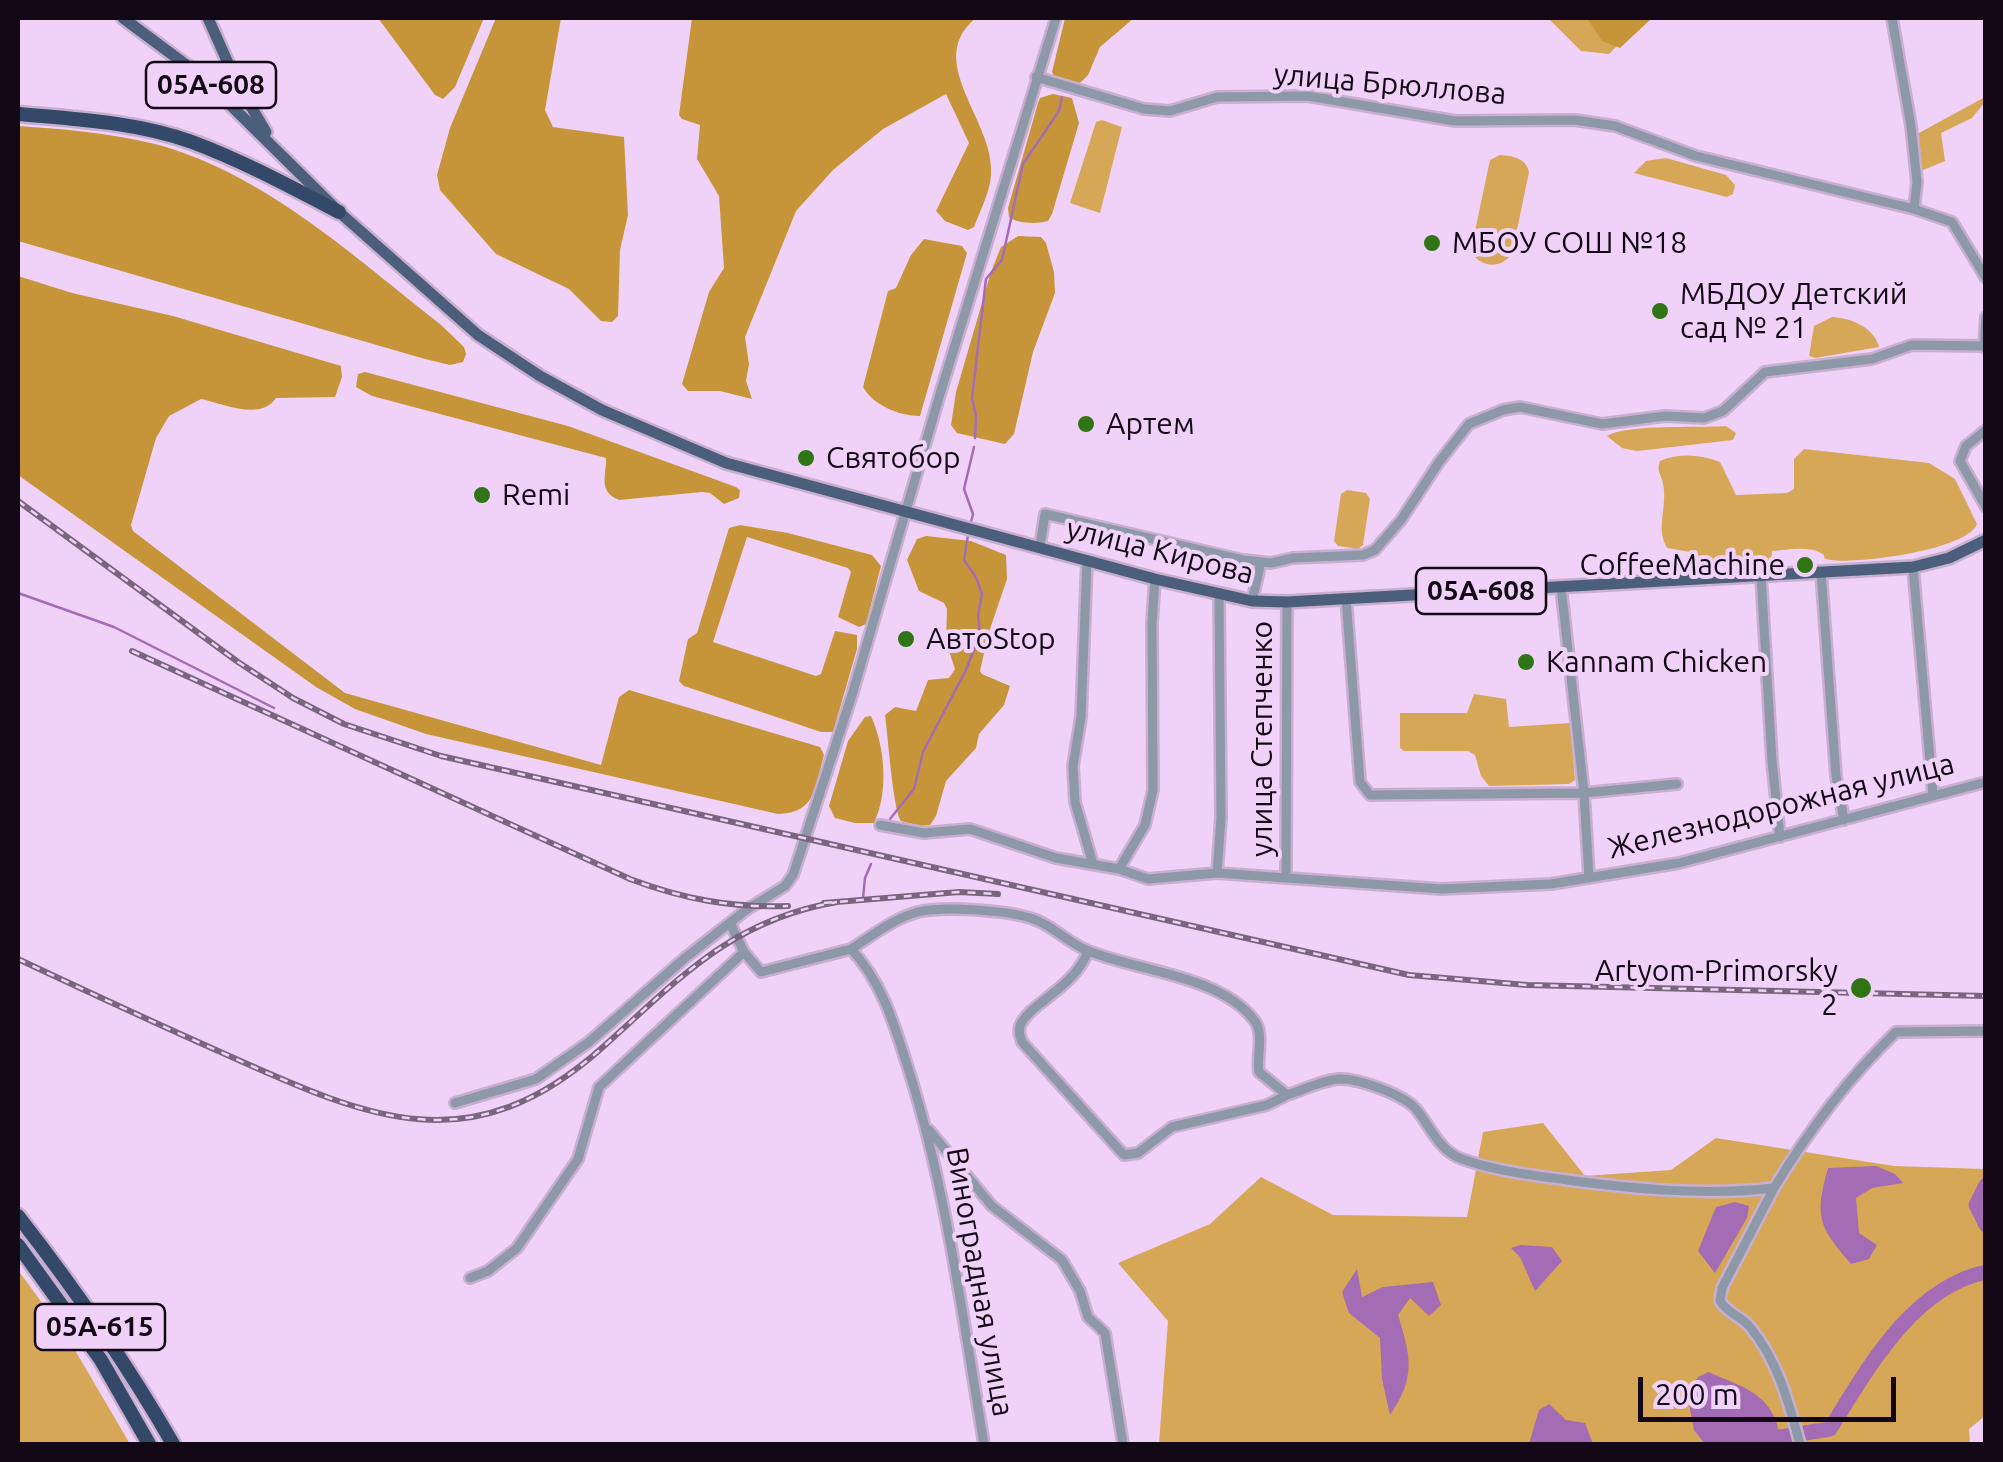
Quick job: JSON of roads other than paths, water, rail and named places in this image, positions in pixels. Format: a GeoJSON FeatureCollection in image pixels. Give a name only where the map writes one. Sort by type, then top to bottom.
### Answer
{"type":"FeatureCollection","features":[{"type":"Feature","properties":{"kind":"highway"},"geometry":{"type":"LineString","coordinates":[[18,114],[130,126],[190,142],[266,174],[339,212]]}},
{"type":"Feature","properties":{"kind":"highway","name":"05А-615"},"geometry":{"type":"LineString","coordinates":[[18,1216],[73,1286],[174,1444]]}},
{"type":"Feature","properties":{"kind":"highway","name":"05А-615"},"geometry":{"type":"LineString","coordinates":[[18,1245],[101,1360],[149,1444]]}},
{"type":"Feature","properties":{"kind":"main road","name":"05А-608"},"geometry":{"type":"LineString","coordinates":[[124,18],[202,76],[339,212]]}},
{"type":"Feature","properties":{"kind":"main road"},"geometry":{"type":"LineString","coordinates":[[208,18],[248,105],[289,163]]}},
{"type":"Feature","properties":{"kind":"main road","name":"улица Кирова"},"geometry":{"type":"LineString","coordinates":[[339,212],[478,336],[540,376],[634,425],[726,463],[1155,579],[1252,601],[1913,566],[1949,558],[1986,540]]}},
{"type":"Feature","properties":{"kind":"street"},"geometry":{"type":"LineString","coordinates":[[455,1103],[536,1078],[589,1042],[684,958],[746,910],[785,886],[793,874],[837,744],[1056,18]]}},
{"type":"Feature","properties":{"kind":"street"},"geometry":{"type":"LineString","coordinates":[[1892,18],[1911,126],[1917,182],[1914,209]]}},
{"type":"Feature","properties":{"kind":"street","name":"улица Брюллова"},"geometry":{"type":"LineString","coordinates":[[1036,77],[1162,111],[1216,97],[1308,96],[1455,121],[1594,122],[1615,126],[1696,156],[1914,209],[1956,226],[1986,278]]}},
{"type":"Feature","properties":{"kind":"street"},"geometry":{"type":"LineString","coordinates":[[1040,546],[1045,514],[1261,562],[1363,555],[1374,550],[1402,520],[1469,424],[1502,410],[1520,408],[1602,424],[1665,416],[1704,418],[1723,411],[1765,372],[1872,359],[1912,345],[1984,348],[1986,317]]}},
{"type":"Feature","properties":{"kind":"street"},"geometry":{"type":"LineString","coordinates":[[1986,430],[1966,446],[1960,461],[1986,507]]}},
{"type":"Feature","properties":{"kind":"street"},"geometry":{"type":"LineString","coordinates":[[1087,560],[1081,716],[1073,766],[1074,802],[1092,864]]}},
{"type":"Feature","properties":{"kind":"street"},"geometry":{"type":"LineString","coordinates":[[1252,601],[1261,562]]}},
{"type":"Feature","properties":{"kind":"street"},"geometry":{"type":"LineString","coordinates":[[1913,566],[1933,795]]}},
{"type":"Feature","properties":{"kind":"street"},"geometry":{"type":"LineString","coordinates":[[1821,572],[1836,776],[1844,820]]}},
{"type":"Feature","properties":{"kind":"street"},"geometry":{"type":"LineString","coordinates":[[1761,576],[1780,837]]}},
{"type":"Feature","properties":{"kind":"street"},"geometry":{"type":"LineString","coordinates":[[1119,868],[1145,825],[1153,790],[1155,579]]}},
{"type":"Feature","properties":{"kind":"street"},"geometry":{"type":"LineString","coordinates":[[1561,587],[1584,793],[1589,878]]}},
{"type":"Feature","properties":{"kind":"street"},"geometry":{"type":"LineString","coordinates":[[1217,873],[1221,818],[1219,594]]}},
{"type":"Feature","properties":{"kind":"street"},"geometry":{"type":"LineString","coordinates":[[1346,598],[1360,782],[1364,792],[1381,798],[1584,793],[1677,784]]}},
{"type":"Feature","properties":{"kind":"street","name":"улица Степченко"},"geometry":{"type":"LineString","coordinates":[[1286,876],[1288,602]]}},
{"type":"Feature","properties":{"kind":"street","name":"Железнодорожная улица"},"geometry":{"type":"LineString","coordinates":[[880,826],[924,833],[970,829],[1056,858],[1119,868],[1148,878],[1217,873],[1410,889],[1552,884],[1679,863],[1986,782]]}},
{"type":"Feature","properties":{"kind":"street"},"geometry":{"type":"LineString","coordinates":[[731,925],[744,952],[761,972],[851,949],[893,923],[920,912],[1001,912],[1036,920],[1088,951],[1229,997],[1256,1022],[1260,1034],[1259,1072],[1287,1095]]}},
{"type":"Feature","properties":{"kind":"street","name":"Виноградная улица"},"geometry":{"type":"LineString","coordinates":[[851,949],[869,968],[882,992],[927,1128],[984,1444]]}},
{"type":"Feature","properties":{"kind":"street"},"geometry":{"type":"LineString","coordinates":[[1088,951],[1082,968],[1025,1018],[1019,1033],[1022,1042],[1124,1155],[1138,1152],[1172,1127],[1267,1105],[1338,1079],[1397,1095],[1413,1106],[1439,1142],[1455,1156],[1518,1173],[1666,1191],[1741,1192],[1774,1188]]}},
{"type":"Feature","properties":{"kind":"street"},"geometry":{"type":"LineString","coordinates":[[470,1278],[488,1271],[516,1248],[578,1159],[599,1087],[744,952]]}},
{"type":"Feature","properties":{"kind":"street"},"geometry":{"type":"LineString","coordinates":[[1798,1437],[1778,1372],[1748,1324],[1720,1302],[1722,1288],[1809,1129],[1849,1079],[1896,1032],[1986,1031]]}},
{"type":"Feature","properties":{"kind":"street","name":"Виноградная улица"},"geometry":{"type":"LineString","coordinates":[[927,1128],[992,1206],[1062,1260],[1080,1292],[1088,1317],[1105,1333],[1123,1444]]}},
{"type":"Feature","properties":{"kind":"waterway"},"geometry":{"type":"LineString","coordinates":[[975,438],[972,398],[986,279],[1002,260],[1023,164],[1059,111],[1062,97]]}},
{"type":"Feature","properties":{"kind":"waterway"},"geometry":{"type":"LineString","coordinates":[[971,522],[973,514],[964,489],[974,447]]}},
{"type":"Feature","properties":{"kind":"waterway"},"geometry":{"type":"LineString","coordinates":[[890,819],[914,789],[923,752],[966,670],[980,634],[982,594],[964,560],[968,535]]}},
{"type":"Feature","properties":{"kind":"waterway"},"geometry":{"type":"LineString","coordinates":[[18,593],[114,627],[274,708]]}},
{"type":"Feature","properties":{"kind":"waterway"},"geometry":{"type":"LineString","coordinates":[[863,898],[871,864]]}},
{"type":"Feature","properties":{"kind":"waterway"},"geometry":{"type":"LineString","coordinates":[[1986,1185],[1976,1205],[1986,1225]]}},
{"type":"Feature","properties":{"kind":"waterway"},"geometry":{"type":"LineString","coordinates":[[1763,1444],[1780,1437],[1830,1429],[1876,1358],[1913,1313],[1959,1281],[1986,1272]]}},
{"type":"Feature","properties":{"kind":"railway"},"geometry":{"type":"LineString","coordinates":[[18,501],[293,698],[344,724],[441,756],[1409,975],[1527,985],[1986,996]]}},
{"type":"Feature","properties":{"kind":"railway"},"geometry":{"type":"LineString","coordinates":[[132,651],[630,879],[707,901],[788,906]]}},
{"type":"Feature","properties":{"kind":"railway"},"geometry":{"type":"LineString","coordinates":[[824,903],[959,892],[998,894]]}},
{"type":"Feature","properties":{"kind":"railway"},"geometry":{"type":"LineString","coordinates":[[18,959],[326,1097],[418,1119],[463,1118],[508,1107],[554,1084],[603,1047],[682,976],[736,938],[766,923],[837,902]]}},
{"type":"Feature","properties":{"kind":"place","name":"МБОУ СОШ №18"},"geometry":{"type":"Point","coordinates":[1432,243]}},
{"type":"Feature","properties":{"kind":"place","name":"МБДОУ Детский сад № 21"},"geometry":{"type":"Point","coordinates":[1660,311]}},
{"type":"Feature","properties":{"kind":"place","name":"Артем"},"geometry":{"type":"Point","coordinates":[1086,424]}},
{"type":"Feature","properties":{"kind":"place","name":"Святобор"},"geometry":{"type":"Point","coordinates":[806,458]}},
{"type":"Feature","properties":{"kind":"place","name":"Remi"},"geometry":{"type":"Point","coordinates":[482,495]}},
{"type":"Feature","properties":{"kind":"place","name":"CoffeeMachine"},"geometry":{"type":"Point","coordinates":[1805,565]}},
{"type":"Feature","properties":{"kind":"place","name":"АвтоStop"},"geometry":{"type":"Point","coordinates":[906,639]}},
{"type":"Feature","properties":{"kind":"place","name":"Kannam Chicken"},"geometry":{"type":"Point","coordinates":[1526,662]}},
{"type":"Feature","properties":{"kind":"place","name":"Artyom-Primorsky 2"},"geometry":{"type":"Point","coordinates":[1861,988]}}]}
